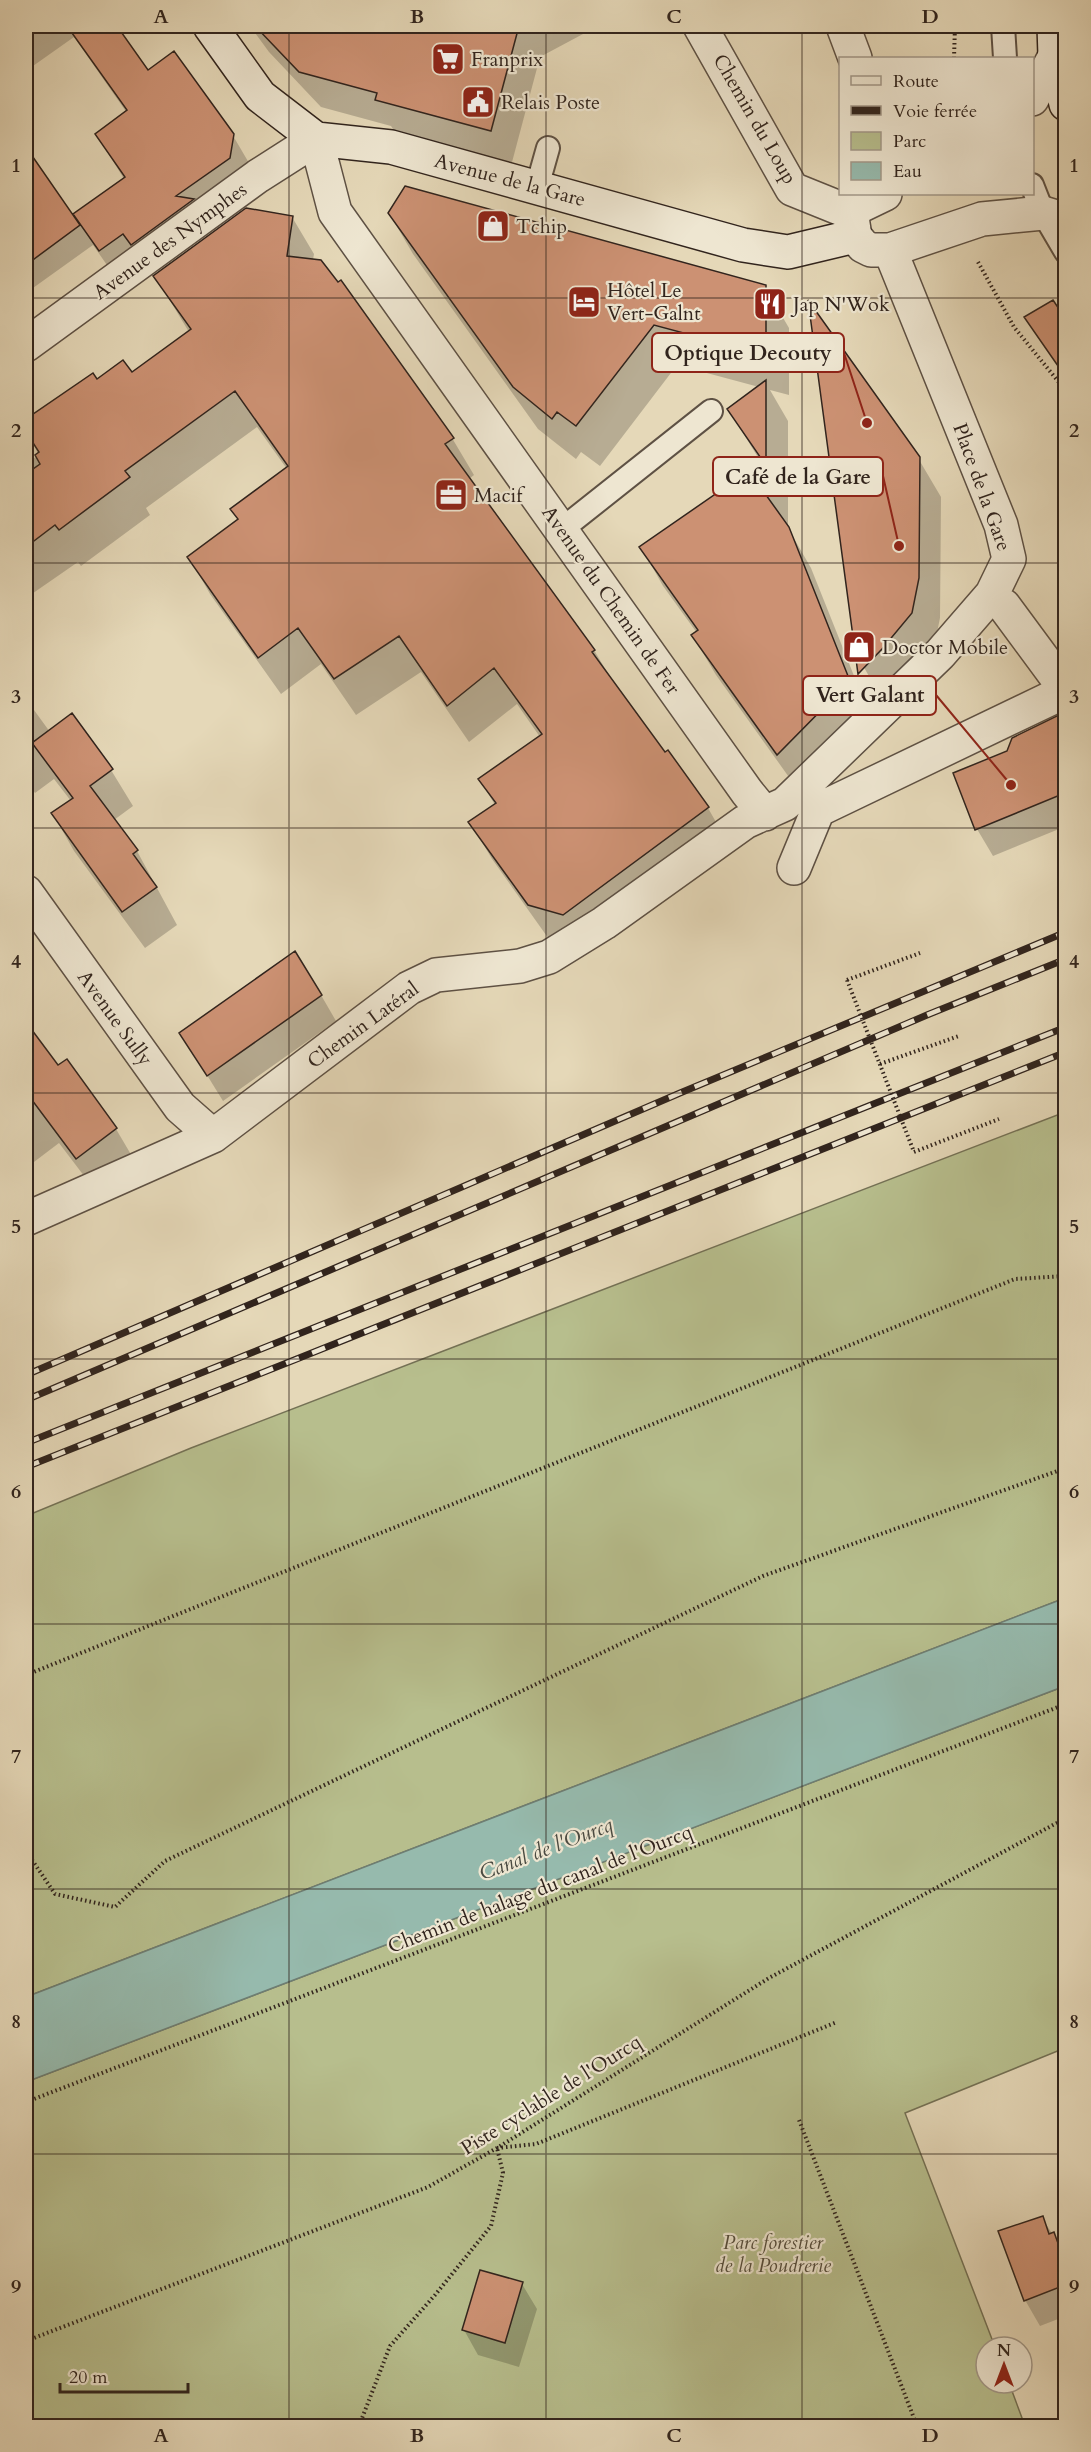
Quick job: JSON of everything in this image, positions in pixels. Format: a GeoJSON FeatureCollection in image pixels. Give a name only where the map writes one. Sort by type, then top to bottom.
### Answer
{"type":"FeatureCollection","features":[{"type":"Feature","properties":{"kind":"street"},"geometry":{"type":"LineString","coordinates":[[210,26],[260,96],[316,139]]}},
{"type":"Feature","properties":{"kind":"street","name":"Chemin du Loup"},"geometry":{"type":"LineString","coordinates":[[700,26],[792,189],[854,225]]}},
{"type":"Feature","properties":{"kind":"street"},"geometry":{"type":"LineString","coordinates":[[843,26],[855,57]]}},
{"type":"Feature","properties":{"kind":"street"},"geometry":{"type":"LineString","coordinates":[[1034,94],[1054,41]]}},
{"type":"Feature","properties":{"kind":"street"},"geometry":{"type":"LineString","coordinates":[[1054,41],[1065,104]]}},
{"type":"Feature","properties":{"kind":"street","name":"Avenue de la Gare"},"geometry":{"type":"LineString","coordinates":[[316,139],[391,147],[743,245],[788,252],[854,225]]}},
{"type":"Feature","properties":{"kind":"street","name":"Avenue des Nymphes"},"geometry":{"type":"LineString","coordinates":[[26,345],[258,176],[316,139]]}},
{"type":"Feature","properties":{"kind":"street","name":"Avenue du Chemin de Fer"},"geometry":{"type":"LineString","coordinates":[[316,139],[335,212],[747,792],[765,814]]}},
{"type":"Feature","properties":{"kind":"street"},"geometry":{"type":"LineString","coordinates":[[883,195],[856,208],[854,225],[862,246],[871,250],[890,250],[982,219],[1047,206]]}},
{"type":"Feature","properties":{"kind":"street","name":"Place de la Gare"},"geometry":{"type":"LineString","coordinates":[[765,814],[786,804],[940,654],[992,594],[1009,560],[1001,525],[890,250]]}},
{"type":"Feature","properties":{"kind":"street"},"geometry":{"type":"LineString","coordinates":[[794,868],[813,804],[1065,690],[1004,606]]}},
{"type":"Feature","properties":{"kind":"street","name":"Chemin Latéral"},"geometry":{"type":"LineString","coordinates":[[26,1219],[213,1136],[409,988],[436,975],[520,966],[549,957],[604,923],[745,822],[765,814]]}},
{"type":"Feature","properties":{"kind":"street","name":"Avenue Sully"},"geometry":{"type":"LineString","coordinates":[[26,892],[180,1107],[213,1136]]}},
{"type":"Feature","properties":{"kind":"lane"},"geometry":{"type":"LineString","coordinates":[[1003,26],[1005,57]]}},
{"type":"Feature","properties":{"kind":"lane"},"geometry":{"type":"LineString","coordinates":[[537,187],[548,148]]}},
{"type":"Feature","properties":{"kind":"lane"},"geometry":{"type":"LineString","coordinates":[[1047,206],[1065,252]]}},
{"type":"Feature","properties":{"kind":"lane"},"geometry":{"type":"LineString","coordinates":[[561,530],[711,411]]}},
{"type":"Feature","properties":{"kind":"path"},"geometry":{"type":"LineString","coordinates":[[954,57],[955,26]]}},
{"type":"Feature","properties":{"kind":"path"},"geometry":{"type":"LineString","coordinates":[[965,225],[980,265],[1014,327],[1065,391]]}},
{"type":"Feature","properties":{"kind":"path"},"geometry":{"type":"LineString","coordinates":[[920,953],[847,980],[914,1152],[999,1119]]}},
{"type":"Feature","properties":{"kind":"path"},"geometry":{"type":"LineString","coordinates":[[880,1064],[959,1036]]}},
{"type":"Feature","properties":{"kind":"path"},"geometry":{"type":"LineString","coordinates":[[26,1675],[1015,1279],[1065,1276]]}},
{"type":"Feature","properties":{"kind":"path"},"geometry":{"type":"LineString","coordinates":[[26,1854],[55,1894],[115,1907],[165,1861],[763,1576],[1065,1468]]}},
{"type":"Feature","properties":{"kind":"path","name":"Chemin de halage du canal de l'Ourcq"},"geometry":{"type":"LineString","coordinates":[[26,2102],[1065,1704]]}},
{"type":"Feature","properties":{"kind":"path","name":"Piste cyclable de l'Ourcq"},"geometry":{"type":"LineString","coordinates":[[26,2342],[428,2187],[496,2148],[769,1978],[1065,1818]]}},
{"type":"Feature","properties":{"kind":"path"},"geometry":{"type":"LineString","coordinates":[[359,2427],[390,2346],[491,2226],[502,2173],[496,2148],[536,2144],[837,2022]]}},
{"type":"Feature","properties":{"kind":"path"},"geometry":{"type":"LineString","coordinates":[[799,2120],[917,2427]]}},
{"type":"Feature","properties":{"kind":"green space"},"geometry":{"type":"Polygon","coordinates":[[[1065,1112],[1065,1598],[26,1997],[26,1516],[191,1448],[1065,1112]]]}},
{"type":"Feature","properties":{"kind":"green space","name":"Parc forestier de la Poudrerie"},"geometry":{"type":"Polygon","coordinates":[[[1065,1686],[1065,2048],[905,2113],[990,2335],[974,2335],[974,2395],[1013,2395],[1025,2426],[26,2426],[26,2082],[1065,1686]]]}},
{"type":"Feature","properties":{"kind":"water","name":"Canal de l'Ourcq"},"geometry":{"type":"Polygon","coordinates":[[[1065,1598],[1065,1686],[26,2082],[26,1997],[1065,1598]]]}},
{"type":"Feature","properties":{"kind":"building"},"geometry":{"type":"Polygon","coordinates":[[[67,26],[117,26],[148,70],[174,51],[234,134],[230,158],[176,196],[194,199],[131,245],[123,234],[99,251],[73,214],[125,177],[95,134],[127,110],[67,26]]]}},
{"type":"Feature","properties":{"kind":"building","name":"Franprix"},"geometry":{"type":"Polygon","coordinates":[[[255,26],[519,26],[491,131],[375,100],[377,93],[299,72],[255,26]]]}},
{"type":"Feature","properties":{"kind":"building"},"geometry":{"type":"Polygon","coordinates":[[[26,147],[80,225],[26,265],[26,147]]]}},
{"type":"Feature","properties":{"kind":"building"},"geometry":{"type":"Polygon","coordinates":[[[405,186],[766,285],[766,355],[654,325],[576,426],[557,412],[552,419],[513,387],[388,213],[405,186]]]}},
{"type":"Feature","properties":{"kind":"building"},"geometry":{"type":"Polygon","coordinates":[[[246,208],[293,216],[287,256],[321,260],[338,282],[341,280],[454,438],[445,444],[595,650],[592,652],[665,752],[668,750],[709,807],[563,915],[528,905],[468,822],[496,803],[478,779],[542,734],[494,668],[447,706],[399,636],[334,679],[298,628],[258,658],[187,557],[238,519],[230,509],[288,466],[235,391],[125,471],[130,477],[59,530],[55,525],[26,547],[26,474],[40,464],[35,455],[39,452],[26,432],[26,419],[93,373],[97,379],[123,360],[132,372],[191,329],[153,276],[246,208]]]}},
{"type":"Feature","properties":{"kind":"building"},"geometry":{"type":"Polygon","coordinates":[[[808,300],[920,457],[919,578],[912,613],[858,674],[808,300]]]}},
{"type":"Feature","properties":{"kind":"building"},"geometry":{"type":"Polygon","coordinates":[[[1053,300],[1065,318],[1065,376],[1024,317],[1053,300]]]}},
{"type":"Feature","properties":{"kind":"building"},"geometry":{"type":"Polygon","coordinates":[[[766,380],[766,495],[789,527],[850,681],[777,755],[691,635],[698,630],[639,547],[763,461],[727,409],[766,380]]]}},
{"type":"Feature","properties":{"kind":"building"},"geometry":{"type":"Polygon","coordinates":[[[1065,712],[1065,793],[975,830],[953,773],[1007,751],[1012,738],[1065,712]]]}},
{"type":"Feature","properties":{"kind":"building"},"geometry":{"type":"Polygon","coordinates":[[[72,713],[113,769],[90,786],[138,850],[133,854],[157,887],[122,912],[51,813],[73,798],[32,743],[72,713]]]}},
{"type":"Feature","properties":{"kind":"building"},"geometry":{"type":"Polygon","coordinates":[[[295,951],[322,995],[207,1076],[179,1033],[295,951]]]}},
{"type":"Feature","properties":{"kind":"building"},"geometry":{"type":"Polygon","coordinates":[[[26,1022],[58,1065],[67,1059],[117,1128],[76,1159],[26,1092],[26,1022]]]}},
{"type":"Feature","properties":{"kind":"building"},"geometry":{"type":"Polygon","coordinates":[[[1043,2216],[1049,2234],[1054,2232],[1065,2263],[1065,2285],[1024,2301],[998,2231],[1043,2216]]]}},
{"type":"Feature","properties":{"kind":"building"},"geometry":{"type":"Polygon","coordinates":[[[480,2270],[523,2282],[505,2343],[462,2330],[480,2270]]]}},
{"type":"Feature","properties":{"kind":"railway"},"geometry":{"type":"LineString","coordinates":[[26,1375],[680,1093],[1066,932]]}},
{"type":"Feature","properties":{"kind":"railway"},"geometry":{"type":"LineString","coordinates":[[26,1400],[927,1015],[1066,959]]}},
{"type":"Feature","properties":{"kind":"railway"},"geometry":{"type":"LineString","coordinates":[[26,1443],[1066,1027]]}},
{"type":"Feature","properties":{"kind":"railway"},"geometry":{"type":"LineString","coordinates":[[26,1467],[1066,1052]]}},
{"type":"Feature","properties":{"kind":"place","name":"Franprix"},"geometry":{"type":"Point","coordinates":[448,59]}},
{"type":"Feature","properties":{"kind":"place","name":"Relais Poste"},"geometry":{"type":"Point","coordinates":[478,102]}},
{"type":"Feature","properties":{"kind":"place","name":"Tchip"},"geometry":{"type":"Point","coordinates":[493,226]}},
{"type":"Feature","properties":{"kind":"place","name":"Hôtel Le Vert-Galnt"},"geometry":{"type":"Point","coordinates":[584,302]}},
{"type":"Feature","properties":{"kind":"place","name":"Jap N'Wok"},"geometry":{"type":"Point","coordinates":[770,304]}},
{"type":"Feature","properties":{"kind":"place","name":"Optique Decouty"},"geometry":{"type":"Point","coordinates":[867,423]}},
{"type":"Feature","properties":{"kind":"place","name":"Macif"},"geometry":{"type":"Point","coordinates":[451,495]}},
{"type":"Feature","properties":{"kind":"place","name":"Café de la Gare"},"geometry":{"type":"Point","coordinates":[899,546]}},
{"type":"Feature","properties":{"kind":"place","name":"Doctor Mobile"},"geometry":{"type":"Point","coordinates":[859,647]}},
{"type":"Feature","properties":{"kind":"place","name":"Vert Galant"},"geometry":{"type":"Point","coordinates":[1011,785]}}]}
